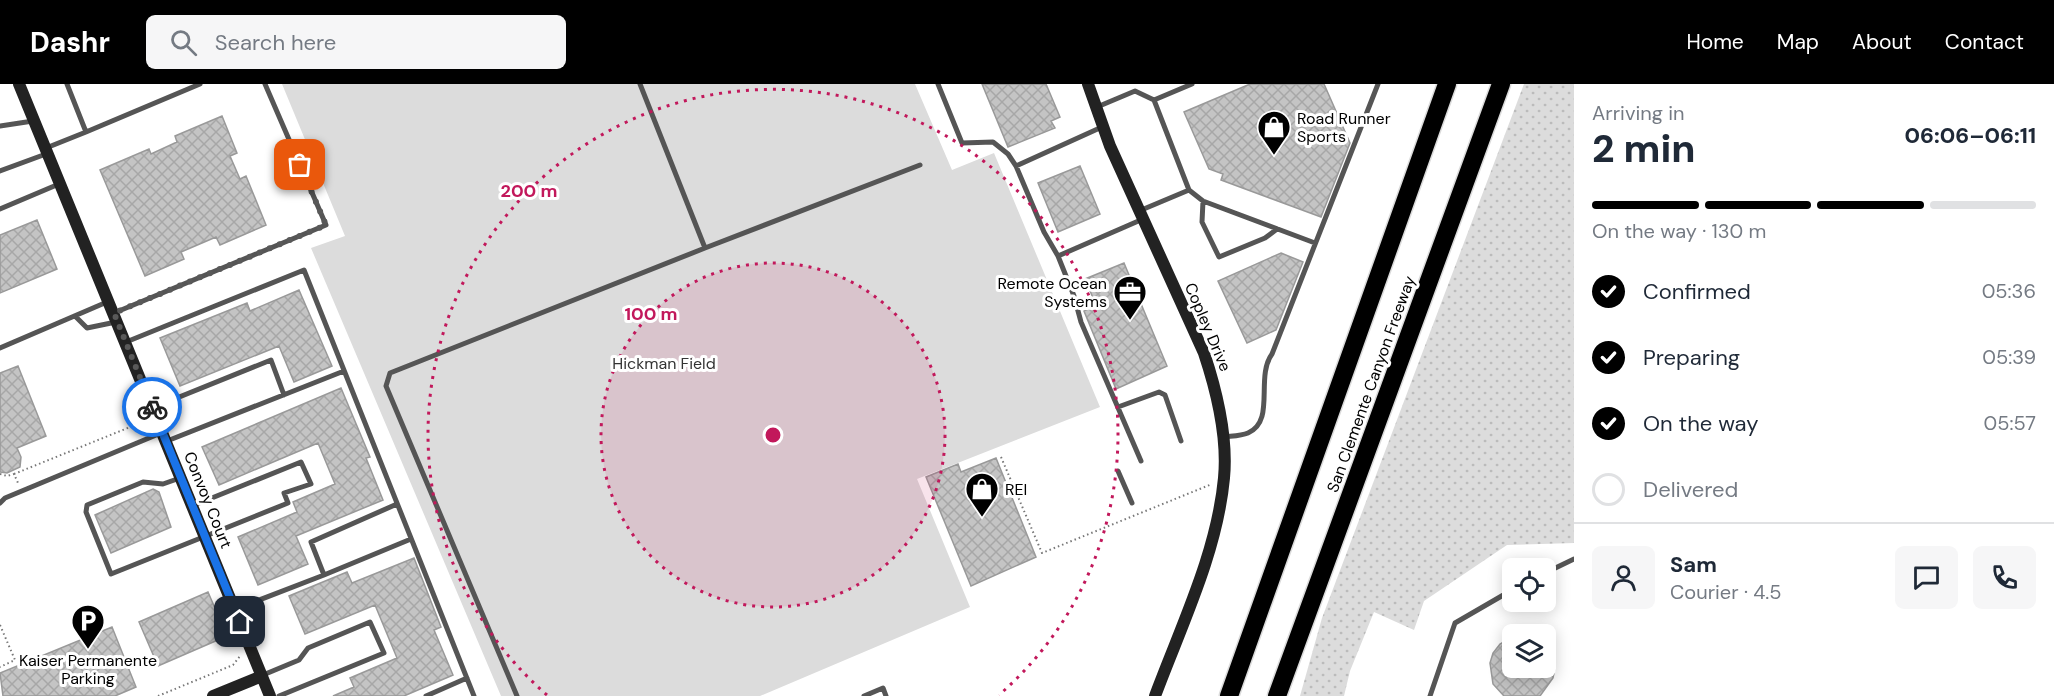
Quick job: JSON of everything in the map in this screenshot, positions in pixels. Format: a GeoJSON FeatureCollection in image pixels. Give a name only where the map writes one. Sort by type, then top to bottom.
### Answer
{"type":"FeatureCollection","features":[{"type":"Feature","properties":{"kind":"highway","name":"San Clemente Canyon Freeway"},"geometry":{"type":"LineString","coordinates":[[1229,696],[1447,84]]}},
{"type":"Feature","properties":{"kind":"highway","name":"San Clemente Canyon Freeway"},"geometry":{"type":"LineString","coordinates":[[1277,696],[1501,84]]}},
{"type":"Feature","properties":{"kind":"street","name":"Convoy Court"},"geometry":{"type":"LineString","coordinates":[[19,84],[126,342],[152,408],[160,436],[181,477],[270,696]]}},
{"type":"Feature","properties":{"kind":"street","name":"Copley Drive"},"geometry":{"type":"LineString","coordinates":[[1088,84],[1102,127],[1215,384],[1224,437],[1224,483],[1210,548],[1155,696]]}},
{"type":"Feature","properties":{"kind":"street"},"geometry":{"type":"LineString","coordinates":[[213,696],[262,676]]}},
{"type":"Feature","properties":{"kind":"lane"},"geometry":{"type":"LineString","coordinates":[[67,84],[86,132]]}},
{"type":"Feature","properties":{"kind":"lane"},"geometry":{"type":"LineString","coordinates":[[0,171],[200,84]]}},
{"type":"Feature","properties":{"kind":"lane"},"geometry":{"type":"LineString","coordinates":[[75,316],[87,328],[113,312],[326,225],[266,84]]}},
{"type":"Feature","properties":{"kind":"lane"},"geometry":{"type":"LineString","coordinates":[[640,84],[705,248]]}},
{"type":"Feature","properties":{"kind":"lane"},"geometry":{"type":"LineString","coordinates":[[938,84],[962,143],[993,142],[1008,154],[1016,166],[1044,232],[1058,256],[1074,296],[1081,322],[1141,461]]}},
{"type":"Feature","properties":{"kind":"lane"},"geometry":{"type":"LineString","coordinates":[[1095,107],[1135,91],[1138,84]]}},
{"type":"Feature","properties":{"kind":"lane"},"geometry":{"type":"LineString","coordinates":[[1154,100],[1192,84]]}},
{"type":"Feature","properties":{"kind":"lane"},"geometry":{"type":"LineString","coordinates":[[1224,437],[1249,432],[1259,424],[1264,406],[1262,374],[1266,362],[1272,354],[1378,84]]}},
{"type":"Feature","properties":{"kind":"lane"},"geometry":{"type":"LineString","coordinates":[[1135,91],[1154,100],[1190,190],[1203,201],[1315,243]]}},
{"type":"Feature","properties":{"kind":"lane"},"geometry":{"type":"LineString","coordinates":[[0,126],[34,121]]}},
{"type":"Feature","properties":{"kind":"lane"},"geometry":{"type":"LineString","coordinates":[[1016,166],[1102,127]]}},
{"type":"Feature","properties":{"kind":"lane"},"geometry":{"type":"LineString","coordinates":[[517,696],[386,386],[390,373],[920,165]]}},
{"type":"Feature","properties":{"kind":"lane"},"geometry":{"type":"LineString","coordinates":[[0,209],[60,183]]}},
{"type":"Feature","properties":{"kind":"lane"},"geometry":{"type":"LineString","coordinates":[[1058,256],[1190,190]]}},
{"type":"Feature","properties":{"kind":"lane"},"geometry":{"type":"LineString","coordinates":[[1203,201],[1202,222],[1219,257],[1265,238],[1277,229]]}},
{"type":"Feature","properties":{"kind":"lane"},"geometry":{"type":"LineString","coordinates":[[126,342],[304,270],[474,696]]}},
{"type":"Feature","properties":{"kind":"lane"},"geometry":{"type":"LineString","coordinates":[[0,348],[75,316],[113,312]]}},
{"type":"Feature","properties":{"kind":"lane"},"geometry":{"type":"LineString","coordinates":[[152,408],[271,360],[284,395]]}},
{"type":"Feature","properties":{"kind":"lane"},"geometry":{"type":"LineString","coordinates":[[0,503],[21,491],[160,436],[284,395],[344,372]]}},
{"type":"Feature","properties":{"kind":"lane"},"geometry":{"type":"LineString","coordinates":[[1118,407],[1159,392],[1164,395],[1181,441]]}},
{"type":"Feature","properties":{"kind":"lane"},"geometry":{"type":"LineString","coordinates":[[181,477],[163,484],[143,482],[87,506],[86,512],[111,574],[288,503],[284,493],[311,484],[301,462],[192,506]]}},
{"type":"Feature","properties":{"kind":"lane"},"geometry":{"type":"LineString","coordinates":[[1118,471],[1132,503]]}},
{"type":"Feature","properties":{"kind":"lane"},"geometry":{"type":"LineString","coordinates":[[324,574],[311,542],[397,504]]}},
{"type":"Feature","properties":{"kind":"lane"},"geometry":{"type":"LineString","coordinates":[[235,610],[411,539]]}},
{"type":"Feature","properties":{"kind":"lane"},"geometry":{"type":"LineString","coordinates":[[1556,568],[1574,559]]}},
{"type":"Feature","properties":{"kind":"lane"},"geometry":{"type":"LineString","coordinates":[[1430,696],[1455,623],[1502,596]]}},
{"type":"Feature","properties":{"kind":"lane"},"geometry":{"type":"LineString","coordinates":[[262,676],[300,660],[308,648],[370,622],[384,653],[279,696]]}},
{"type":"Feature","properties":{"kind":"lane"},"geometry":{"type":"LineString","coordinates":[[426,696],[467,678]]}},
{"type":"Feature","properties":{"kind":"lane"},"geometry":{"type":"LineString","coordinates":[[864,696],[883,688],[886,696]]}},
{"type":"Feature","properties":{"kind":"path"},"geometry":{"type":"LineString","coordinates":[[0,474],[7,476],[14,474],[146,420],[160,436]]}},
{"type":"Feature","properties":{"kind":"path"},"geometry":{"type":"LineString","coordinates":[[1001,457],[1042,553],[1206,484],[1224,483]]}},
{"type":"Feature","properties":{"kind":"path"},"geometry":{"type":"LineString","coordinates":[[14,474],[21,491]]}},
{"type":"Feature","properties":{"kind":"path"},"geometry":{"type":"LineString","coordinates":[[1017,510],[1022,507]]}},
{"type":"Feature","properties":{"kind":"path"},"geometry":{"type":"LineString","coordinates":[[0,625],[15,660],[0,667]]}},
{"type":"Feature","properties":{"kind":"path"},"geometry":{"type":"LineString","coordinates":[[158,696],[233,665],[242,650]]}},
{"type":"Feature","properties":{"kind":"green space","name":"Hickman Field"},"geometry":{"type":"Polygon","coordinates":[[[282,84],[915,84],[952,170],[994,153],[1100,407],[917,479],[970,607],[760,696],[501,696],[311,248],[345,236],[282,84]]]}},
{"type":"Feature","properties":{"kind":"green space"},"geometry":{"type":"Polygon","coordinates":[[[1524,84],[1574,84],[1574,543],[1507,545],[1424,601],[1414,630],[1374,612],[1350,671],[1344,696],[1300,696],[1322,618],[1524,84]]]}},
{"type":"Feature","properties":{"kind":"building"},"geometry":{"type":"Polygon","coordinates":[[[982,84],[1046,84],[1060,117],[1051,121],[1055,128],[1008,147],[982,84]]]}},
{"type":"Feature","properties":{"kind":"building","name":"Road Runner Sports"},"geometry":{"type":"Polygon","coordinates":[[[1250,84],[1324,84],[1350,143],[1321,217],[1221,180],[1223,174],[1209,169],[1184,112],[1250,84]]]}},
{"type":"Feature","properties":{"kind":"building"},"geometry":{"type":"Polygon","coordinates":[[[222,116],[237,153],[230,156],[240,179],[246,176],[266,225],[220,245],[216,237],[181,252],[184,259],[145,276],[100,170],[149,149],[151,154],[177,142],[175,136],[222,116]]]}},
{"type":"Feature","properties":{"kind":"building"},"geometry":{"type":"Polygon","coordinates":[[[1080,166],[1100,214],[1058,232],[1038,183],[1080,166]]]}},
{"type":"Feature","properties":{"kind":"building"},"geometry":{"type":"Polygon","coordinates":[[[37,220],[57,269],[0,293],[0,235],[37,220]]]}},
{"type":"Feature","properties":{"kind":"building"},"geometry":{"type":"Polygon","coordinates":[[[1281,253],[1303,262],[1276,330],[1247,343],[1218,281],[1281,253]]]}},
{"type":"Feature","properties":{"kind":"building"},"geometry":{"type":"Polygon","coordinates":[[[1124,263],[1167,366],[1116,389],[1084,311],[1096,305],[1085,279],[1124,263]]]}},
{"type":"Feature","properties":{"kind":"building"},"geometry":{"type":"Polygon","coordinates":[[[299,290],[332,366],[294,382],[279,346],[180,386],[160,338],[247,303],[250,311],[299,290]]]}},
{"type":"Feature","properties":{"kind":"building"},"geometry":{"type":"Polygon","coordinates":[[[18,366],[46,436],[17,448],[21,457],[20,467],[7,473],[0,472],[0,373],[18,366]]]}},
{"type":"Feature","properties":{"kind":"building"},"geometry":{"type":"Polygon","coordinates":[[[341,388],[370,457],[366,458],[383,500],[296,536],[308,564],[258,585],[238,537],[297,512],[293,502],[335,484],[318,443],[219,485],[202,447],[341,388]]]}},
{"type":"Feature","properties":{"kind":"building"},"geometry":{"type":"Polygon","coordinates":[[[996,458],[1036,557],[971,586],[926,477],[958,464],[961,472],[996,458]]]}},
{"type":"Feature","properties":{"kind":"building"},"geometry":{"type":"Polygon","coordinates":[[[153,489],[159,492],[171,527],[111,553],[95,515],[153,489]]]}},
{"type":"Feature","properties":{"kind":"building"},"geometry":{"type":"Polygon","coordinates":[[[414,558],[441,627],[434,630],[453,675],[404,696],[333,696],[354,687],[350,678],[397,658],[375,605],[305,634],[289,596],[347,572],[352,583],[414,558]]]}},
{"type":"Feature","properties":{"kind":"building"},"geometry":{"type":"Polygon","coordinates":[[[208,592],[227,636],[158,666],[139,622],[208,592]]]}},
{"type":"Feature","properties":{"kind":"building","name":"Kaiser Permanente Parking"},"geometry":{"type":"Polygon","coordinates":[[[112,627],[136,687],[115,696],[3,696],[0,673],[112,627]]]}},
{"type":"Feature","properties":{"kind":"building"},"geometry":{"type":"Polygon","coordinates":[[[1502,643],[1502,678],[1553,678],[1540,696],[1504,696],[1493,684],[1490,663],[1493,653],[1502,643]]]}},
{"type":"Feature","properties":{"kind":"way so far"},"geometry":{"type":"LineString","coordinates":[[152,407],[114,313],[326,225],[300,165]]}},
{"type":"Feature","properties":{"kind":"place","name":"Road Runner Sports"},"geometry":{"type":"Point","coordinates":[1274,156]}},
{"type":"Feature","properties":{"kind":"place","name":"Remote Ocean Systems"},"geometry":{"type":"Point","coordinates":[1130,321]}},
{"type":"Feature","properties":{"kind":"place","name":"REI"},"geometry":{"type":"Point","coordinates":[982,518]}},
{"type":"Feature","properties":{"kind":"place","name":"Kaiser Permanente Parking"},"geometry":{"type":"Point","coordinates":[88,650]}},
{"type":"Feature","properties":{"kind":"route"},"geometry":{"type":"LineString","coordinates":[[152,407],[240,622]]}}]}
